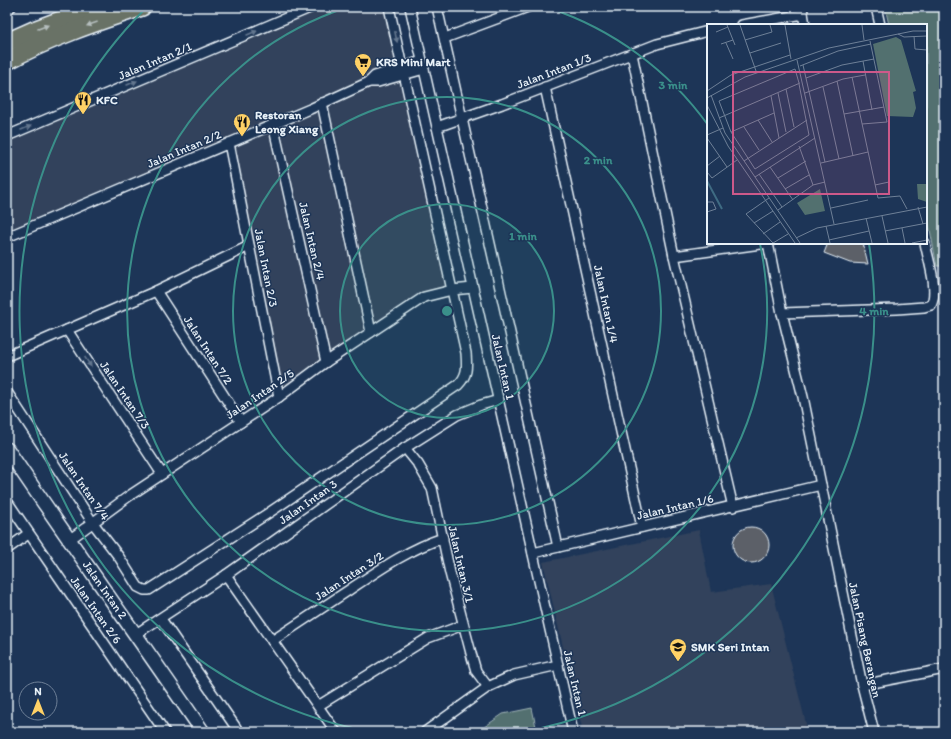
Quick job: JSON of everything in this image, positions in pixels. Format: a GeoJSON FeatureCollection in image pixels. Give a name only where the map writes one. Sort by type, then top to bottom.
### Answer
{"type":"FeatureCollection","features":[{"type":"Feature","properties":{"kind":"highway"},"geometry":{"type":"LineString","coordinates":[[7,42],[75,11],[96,7]]}},
{"type":"Feature","properties":{"kind":"highway"},"geometry":{"type":"LineString","coordinates":[[7,62],[39,45],[142,7]]}},
{"type":"Feature","properties":{"kind":"street"},"geometry":{"type":"LineString","coordinates":[[7,8],[11,7]]}},
{"type":"Feature","properties":{"kind":"street","name":"Jalan Intan 2/1"},"geometry":{"type":"LineString","coordinates":[[7,136],[312,7]]}},
{"type":"Feature","properties":{"kind":"street"},"geometry":{"type":"LineString","coordinates":[[389,7],[452,290]]}},
{"type":"Feature","properties":{"kind":"street","name":"Jalan Intan 1"},"geometry":{"type":"LineString","coordinates":[[410,7],[573,732]]}},
{"type":"Feature","properties":{"kind":"street"},"geometry":{"type":"LineString","coordinates":[[437,7],[558,547]]}},
{"type":"Feature","properties":{"kind":"street"},"geometry":{"type":"LineString","coordinates":[[445,38],[528,7]]}},
{"type":"Feature","properties":{"kind":"street"},"geometry":{"type":"LineString","coordinates":[[876,7],[880,24]]}},
{"type":"Feature","properties":{"kind":"street"},"geometry":{"type":"LineString","coordinates":[[746,24],[803,11],[805,24]]}},
{"type":"Feature","properties":{"kind":"street","name":"Jalan Intan 1/3"},"geometry":{"type":"LineString","coordinates":[[437,127],[657,44],[707,31]]}},
{"type":"Feature","properties":{"kind":"street"},"geometry":{"type":"LineString","coordinates":[[632,54],[674,256],[733,507]]}},
{"type":"Feature","properties":{"kind":"street","name":"Jalan Intan 2/2"},"geometry":{"type":"LineString","coordinates":[[7,237],[369,82],[378,82],[403,71],[423,65]]}},
{"type":"Feature","properties":{"kind":"street","name":"Jalan Intan 1/4"},"geometry":{"type":"LineString","coordinates":[[545,87],[642,527]]}},
{"type":"Feature","properties":{"kind":"street"},"geometry":{"type":"LineString","coordinates":[[322,103],[371,332]]}},
{"type":"Feature","properties":{"kind":"street","name":"Jalan Intan 2/4"},"geometry":{"type":"LineString","coordinates":[[273,124],[326,362]]}},
{"type":"Feature","properties":{"kind":"street","name":"Jalan Intan 2/3"},"geometry":{"type":"LineString","coordinates":[[229,143],[279,397]]}},
{"type":"Feature","properties":{"kind":"street"},"geometry":{"type":"LineString","coordinates":[[674,256],[761,244]]}},
{"type":"Feature","properties":{"kind":"street","name":"Jalan Pisang Berangan"},"geometry":{"type":"LineString","coordinates":[[768,244],[782,313],[803,397],[862,685],[874,732]]}},
{"type":"Feature","properties":{"kind":"street"},"geometry":{"type":"LineString","coordinates":[[782,313],[898,309],[931,305],[934,300],[934,287],[925,244]]}},
{"type":"Feature","properties":{"kind":"street"},"geometry":{"type":"LineString","coordinates":[[7,356],[156,291],[249,246]]}},
{"type":"Feature","properties":{"kind":"street","name":"Jalan Intan 2/5"},"geometry":{"type":"LineString","coordinates":[[69,540],[162,474],[279,397],[326,362],[424,297],[452,290],[473,288]]}},
{"type":"Feature","properties":{"kind":"street","name":"Jalan Intan 7/4"},"geometry":{"type":"LineString","coordinates":[[7,392],[93,523],[119,557],[138,587],[144,590],[149,590],[270,512],[458,385],[464,379],[468,370],[452,290]]}},
{"type":"Feature","properties":{"kind":"street","name":"Jalan Intan 7/2"},"geometry":{"type":"LineString","coordinates":[[156,291],[241,422]]}},
{"type":"Feature","properties":{"kind":"street","name":"Jalan Intan 7/3"},"geometry":{"type":"LineString","coordinates":[[67,330],[162,474]]}},
{"type":"Feature","properties":{"kind":"street","name":"Jalan Intan 3"},"geometry":{"type":"LineString","coordinates":[[136,634],[226,575],[405,448],[457,415],[481,404],[499,400]]}},
{"type":"Feature","properties":{"kind":"street","name":"Jalan Intan 3/1"},"geometry":{"type":"LineString","coordinates":[[405,448],[418,464],[432,488],[463,625],[476,671],[488,687]]}},
{"type":"Feature","properties":{"kind":"street","name":"Jalan Intan 2"},"geometry":{"type":"LineString","coordinates":[[7,449],[203,732]]}},
{"type":"Feature","properties":{"kind":"street","name":"Jalan Intan 1/6"},"geometry":{"type":"LineString","coordinates":[[533,553],[821,485]]}},
{"type":"Feature","properties":{"kind":"street","name":"Jalan Intan 2/6"},"geometry":{"type":"LineString","coordinates":[[7,501],[28,534],[165,732]]}},
{"type":"Feature","properties":{"kind":"street"},"geometry":{"type":"LineString","coordinates":[[7,549],[28,534]]}},
{"type":"Feature","properties":{"kind":"street","name":"Jalan Intan 3/2"},"geometry":{"type":"LineString","coordinates":[[272,641],[370,575],[405,554],[427,543],[443,538]]}},
{"type":"Feature","properties":{"kind":"street"},"geometry":{"type":"LineString","coordinates":[[226,575],[336,732]]}},
{"type":"Feature","properties":{"kind":"street"},"geometry":{"type":"LineString","coordinates":[[161,619],[238,732]]}},
{"type":"Feature","properties":{"kind":"street"},"geometry":{"type":"LineString","coordinates":[[318,706],[428,638],[463,625]]}},
{"type":"Feature","properties":{"kind":"street"},"geometry":{"type":"LineString","coordinates":[[425,732],[488,687],[514,675],[558,665]]}},
{"type":"Feature","properties":{"kind":"street"},"geometry":{"type":"LineString","coordinates":[[862,685],[944,669]]}},
{"type":"Feature","properties":{"kind":"shaded area"},"geometry":{"type":"Polygon","coordinates":[[[304,7],[393,7],[456,293],[425,301],[325,367],[277,403],[227,148],[7,241],[7,133],[304,7]]]}},
{"type":"Feature","properties":{"kind":"shaded area","name":"SMK Seri Intan"},"geometry":{"type":"Polygon","coordinates":[[[699,530],[711,592],[771,584],[808,732],[583,732],[543,562],[699,530]]]}},
{"type":"Feature","properties":{"kind":"green space"},"geometry":{"type":"Polygon","coordinates":[[[885,7],[944,7],[944,266],[937,266],[927,214],[927,24],[889,24],[885,7]]]}},
{"type":"Feature","properties":{"kind":"green space"},"geometry":{"type":"Polygon","coordinates":[[[532,708],[537,732],[477,732],[503,714],[532,708]]]}},
{"type":"Feature","properties":{"kind":"building"},"geometry":{"type":"Polygon","coordinates":[[[828,244],[863,244],[868,264],[850,263],[824,253],[828,244]]]}},
{"type":"Feature","properties":{"kind":"building"},"geometry":{"type":"Polygon","coordinates":[[[754,527],[764,532],[768,538],[768,552],[764,558],[758,562],[748,563],[738,558],[734,552],[733,542],[738,532],[744,528],[754,527]]]}},
{"type":"Feature","properties":{"kind":"place","name":"KRS Mini Mart"},"geometry":{"type":"Point","coordinates":[363,77]}},
{"type":"Feature","properties":{"kind":"place","name":"KFC"},"geometry":{"type":"Point","coordinates":[83,115]}},
{"type":"Feature","properties":{"kind":"place","name":"Restoran Leong Xiang"},"geometry":{"type":"Point","coordinates":[242,137]}},
{"type":"Feature","properties":{"kind":"place","name":"SMK Seri Intan"},"geometry":{"type":"Point","coordinates":[678,662]}}]}
